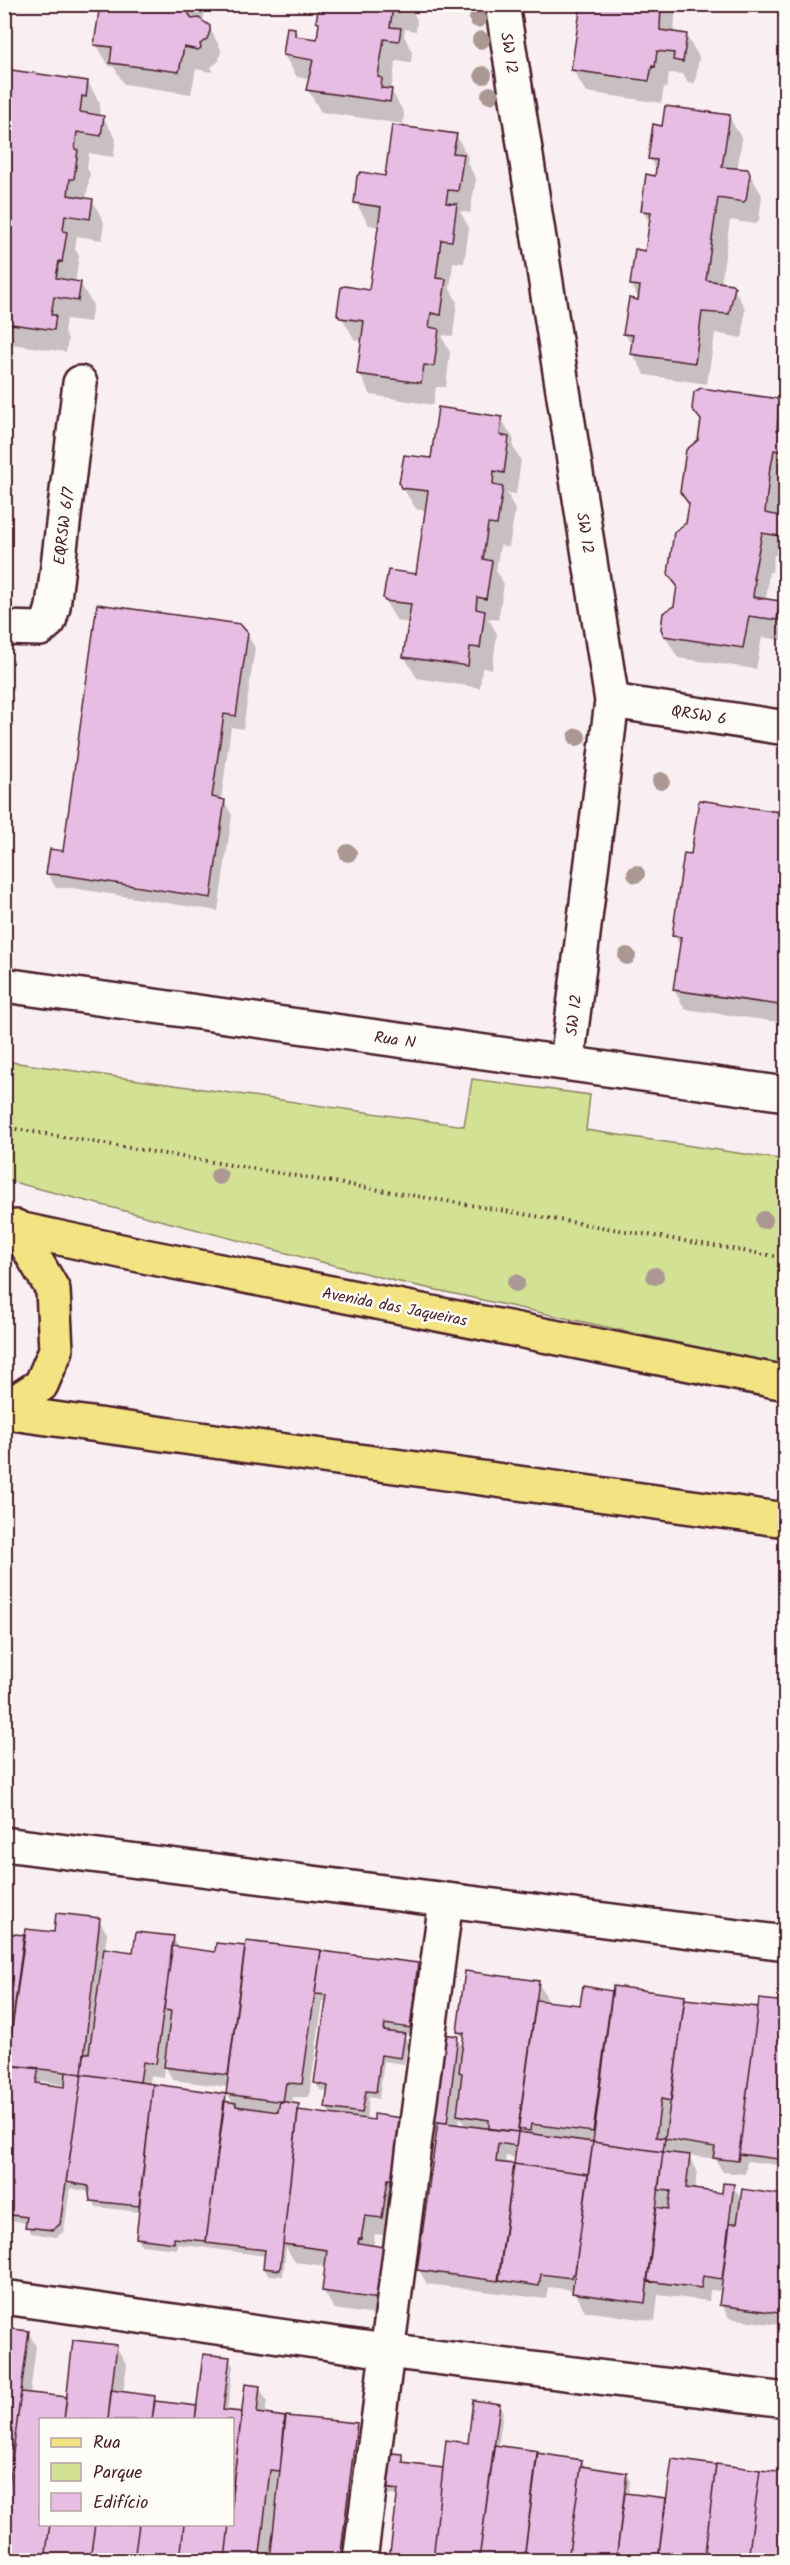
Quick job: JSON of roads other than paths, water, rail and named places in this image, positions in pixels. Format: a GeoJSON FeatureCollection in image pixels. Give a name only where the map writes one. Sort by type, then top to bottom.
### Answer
{"type":"FeatureCollection","features":[{"type":"Feature","properties":{"kind":"main road","name":"Avenida das Jaqueiras"},"geometry":{"type":"LineString","coordinates":[[10,1226],[156,1258],[786,1383]]}},
{"type":"Feature","properties":{"kind":"main road"},"geometry":{"type":"LineString","coordinates":[[4,1410],[41,1385],[56,1350],[53,1290],[10,1226]]}},
{"type":"Feature","properties":{"kind":"main road"},"geometry":{"type":"LineString","coordinates":[[4,1410],[786,1520]]}},
{"type":"Feature","properties":{"kind":"street","name":"SW 12"},"geometry":{"type":"LineString","coordinates":[[502,4],[612,701],[567,1064]]}},
{"type":"Feature","properties":{"kind":"street","name":"EQRSW 6/7"},"geometry":{"type":"LineString","coordinates":[[4,628],[40,629],[49,621],[80,383]]}},
{"type":"Feature","properties":{"kind":"street","name":"QRSW 6"},"geometry":{"type":"LineString","coordinates":[[612,701],[786,728]]}},
{"type":"Feature","properties":{"kind":"street","name":"Rua N"},"geometry":{"type":"LineString","coordinates":[[4,985],[786,1094]]}},
{"type":"Feature","properties":{"kind":"street"},"geometry":{"type":"LineString","coordinates":[[4,1844],[786,1943]]}},
{"type":"Feature","properties":{"kind":"street"},"geometry":{"type":"LineString","coordinates":[[360,2560],[446,1900]]}},
{"type":"Feature","properties":{"kind":"street"},"geometry":{"type":"LineString","coordinates":[[4,2296],[386,2351],[786,2400]]}}]}
